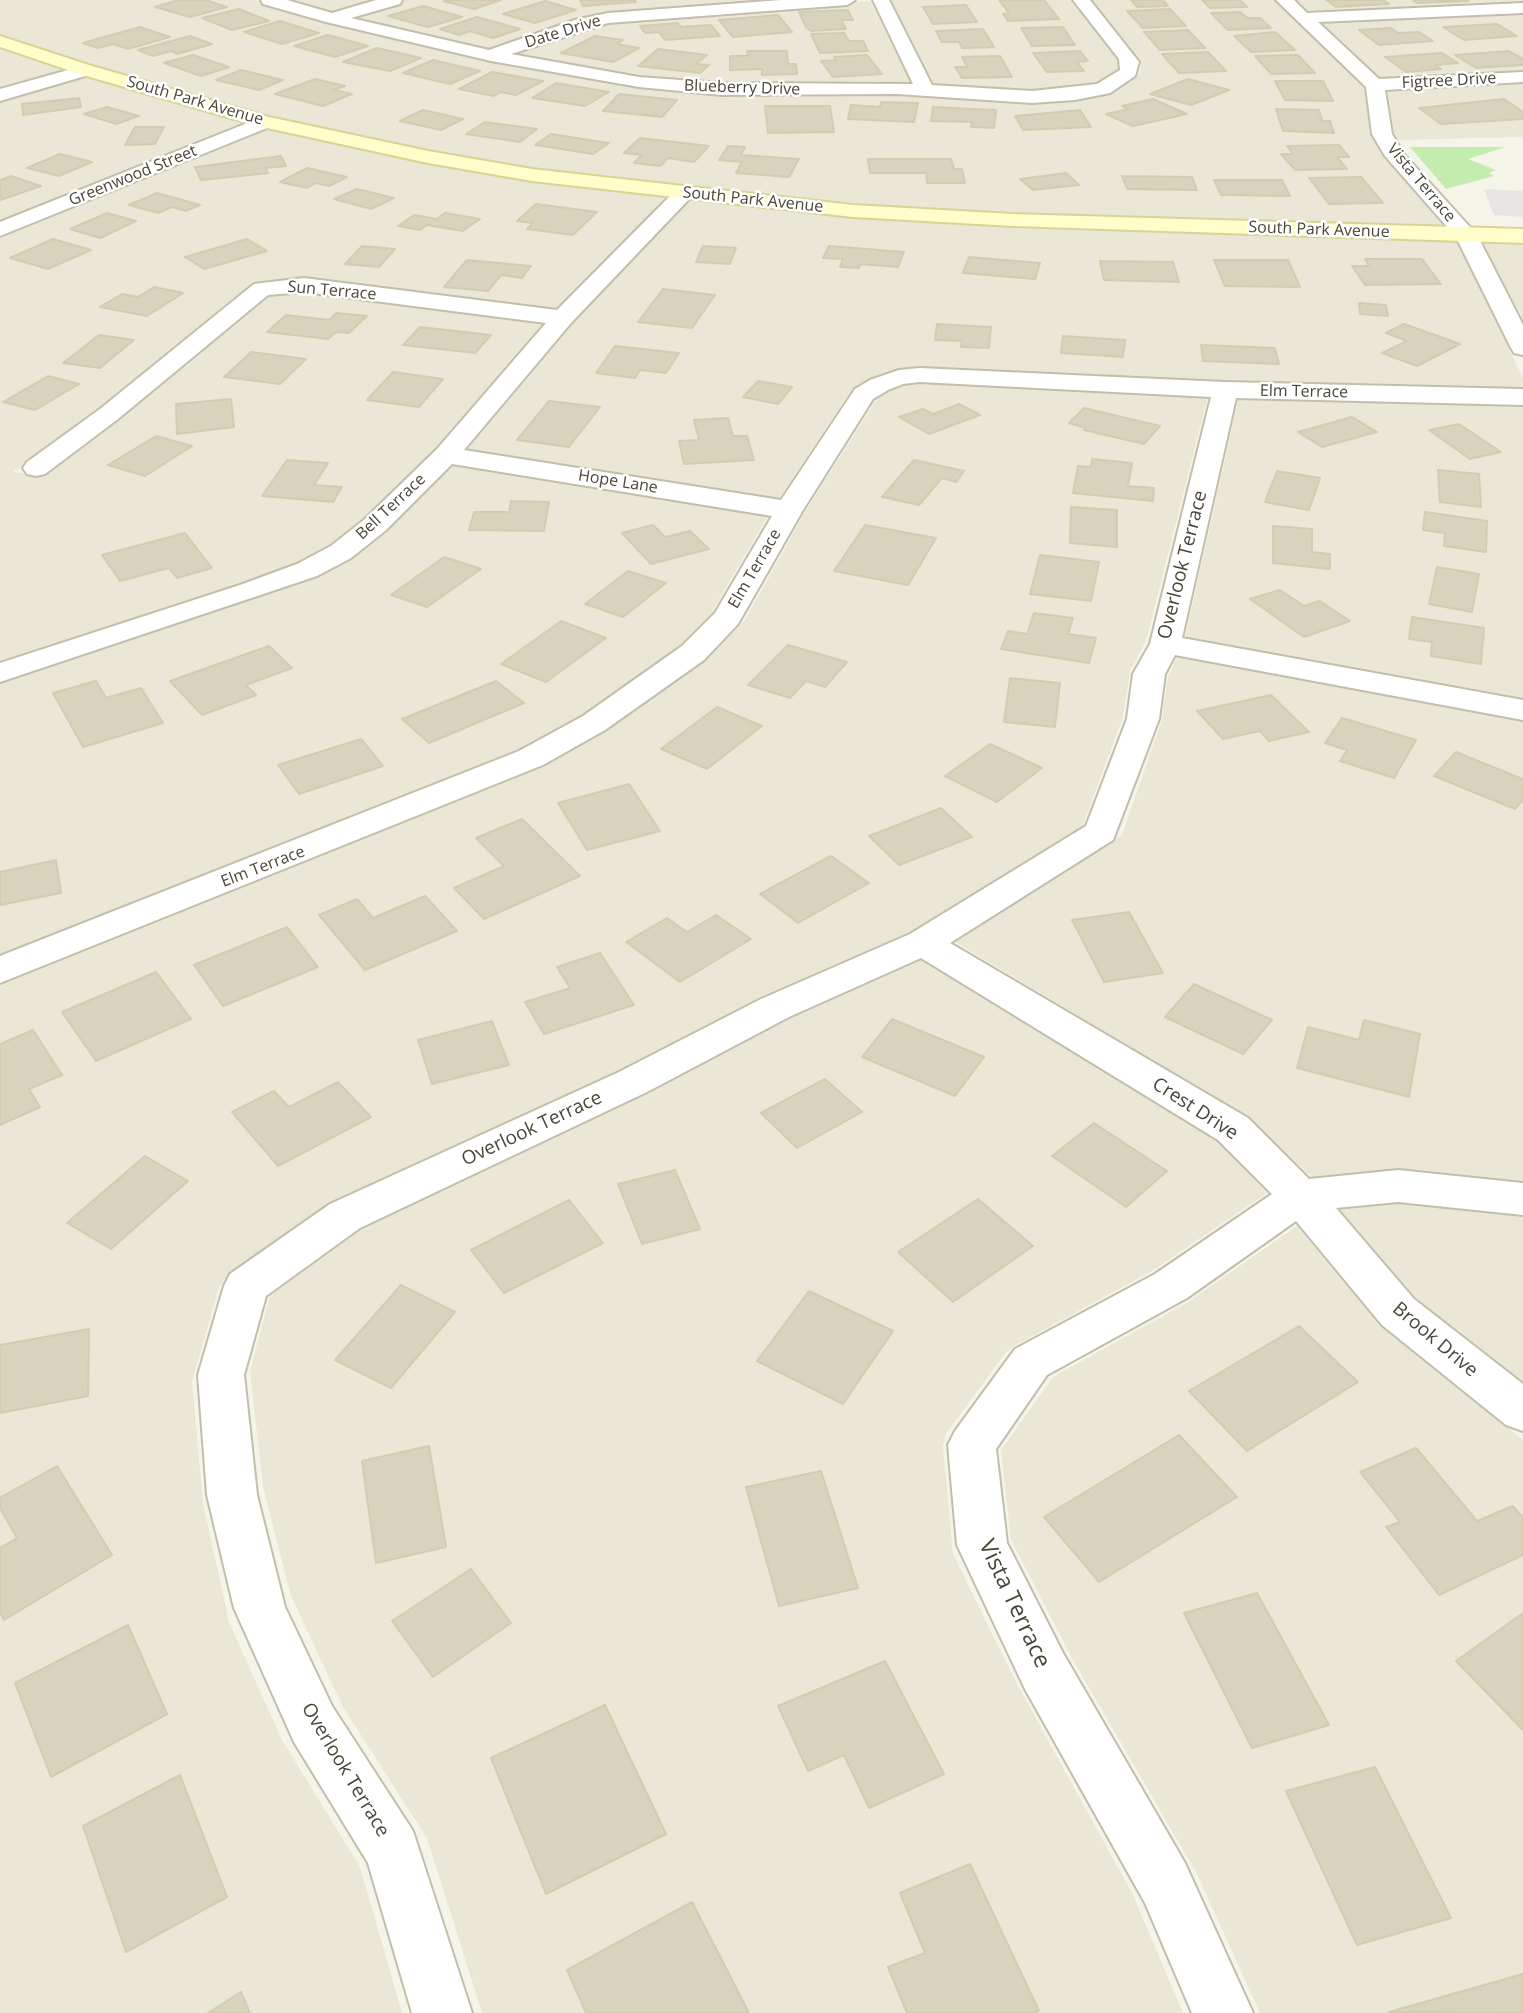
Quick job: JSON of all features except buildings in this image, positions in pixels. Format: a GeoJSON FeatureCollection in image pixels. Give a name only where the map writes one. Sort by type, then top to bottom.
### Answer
{"type":"FeatureCollection","features":[{"type":"Feature","properties":{"kind":"street","name":"Blueberry Drive"},"geometry":{"type":"LineString","coordinates":[[269,0],[491,56],[685,87],[768,90],[925,89],[1047,96],[1088,92],[1111,85],[1129,72],[1130,62],[1081,0]]}},
{"type":"Feature","properties":{"kind":"street"},"geometry":{"type":"LineString","coordinates":[[332,18],[394,0]]}},
{"type":"Feature","properties":{"kind":"street","name":"Date Drive"},"geometry":{"type":"LineString","coordinates":[[491,56],[581,24],[608,18],[847,0]]}},
{"type":"Feature","properties":{"kind":"street"},"geometry":{"type":"LineString","coordinates":[[881,0],[925,89]]}},
{"type":"Feature","properties":{"kind":"street"},"geometry":{"type":"LineString","coordinates":[[1284,0],[1375,85]]}},
{"type":"Feature","properties":{"kind":"street"},"geometry":{"type":"LineString","coordinates":[[1303,18],[1523,8]]}},
{"type":"Feature","properties":{"kind":"street","name":"South Park Avenue"},"geometry":{"type":"LineString","coordinates":[[0,41],[86,70],[265,122],[506,171],[853,211],[1013,220],[1523,236]]}},
{"type":"Feature","properties":{"kind":"street"},"geometry":{"type":"LineString","coordinates":[[0,95],[86,70]]}},
{"type":"Feature","properties":{"kind":"street","name":"Figtree Drive"},"geometry":{"type":"LineString","coordinates":[[1375,85],[1523,77]]}},
{"type":"Feature","properties":{"kind":"street","name":"Vista Terrace"},"geometry":{"type":"LineString","coordinates":[[1375,85],[1381,134],[1395,156],[1466,235],[1523,348]]}},
{"type":"Feature","properties":{"kind":"street","name":"Greenwood Street"},"geometry":{"type":"LineString","coordinates":[[0,230],[265,122]]}},
{"type":"Feature","properties":{"kind":"street","name":"Bell Terrace"},"geometry":{"type":"LineString","coordinates":[[0,673],[307,570],[341,552],[375,525],[446,455],[563,318],[684,193]]}},
{"type":"Feature","properties":{"kind":"street","name":"Sun Terrace"},"geometry":{"type":"LineString","coordinates":[[36,468],[109,414],[262,289],[304,285],[563,318]]}},
{"type":"Feature","properties":{"kind":"street","name":"Elm Terrace"},"geometry":{"type":"LineString","coordinates":[[0,970],[518,764],[594,723],[694,653],[727,618],[789,510],[864,394],[900,377],[920,375],[1225,390],[1523,397]]}},
{"type":"Feature","properties":{"kind":"street","name":"Overlook Terrace"},"geometry":{"type":"LineString","coordinates":[[442,2013],[393,1851],[313,1724],[260,1608],[233,1494],[221,1375],[246,1286],[345,1216],[633,1082],[775,1008],[923,943],[1101,832],[1143,719],[1149,674],[1164,644],[1225,390]]}},
{"type":"Feature","properties":{"kind":"street","name":"Hope Lane"},"geometry":{"type":"LineString","coordinates":[[446,455],[789,510]]}},
{"type":"Feature","properties":{"kind":"street"},"geometry":{"type":"LineString","coordinates":[[1164,644],[1523,710]]}},
{"type":"Feature","properties":{"kind":"street","name":"Crest Drive"},"geometry":{"type":"LineString","coordinates":[[923,943],[1233,1129],[1300,1196]]}},
{"type":"Feature","properties":{"kind":"street"},"geometry":{"type":"LineString","coordinates":[[1300,1196],[1398,1186],[1523,1199]]}},
{"type":"Feature","properties":{"kind":"street","name":"Vista Terrace"},"geometry":{"type":"LineString","coordinates":[[1223,2013],[1165,1883],[1044,1671],[982,1545],[972,1445],[1031,1363],[1171,1286],[1300,1196]]}},
{"type":"Feature","properties":{"kind":"street","name":"Brook Drive"},"geometry":{"type":"LineString","coordinates":[[1300,1196],[1398,1312],[1523,1411]]}},
{"type":"Feature","properties":{"kind":"shaded area"},"geometry":{"type":"Polygon","coordinates":[[[0,0],[254,0],[318,19],[680,90],[1110,91],[1140,73],[1141,63],[1090,0],[1274,0],[1364,85],[1370,134],[1384,157],[1448,230],[1015,216],[857,207],[538,171],[436,154],[274,119],[96,67],[0,35],[0,0]]]}},
{"type":"Feature","properties":{"kind":"shaded area"},"geometry":{"type":"Polygon","coordinates":[[[284,0],[382,0],[333,14],[284,0]]]}},
{"type":"Feature","properties":{"kind":"shaded area"},"geometry":{"type":"Polygon","coordinates":[[[406,0],[805,0],[619,13],[490,51],[347,18],[406,0]]]}},
{"type":"Feature","properties":{"kind":"shaded area"},"geometry":{"type":"Polygon","coordinates":[[[891,0],[1070,0],[1116,57],[1119,68],[1094,86],[1056,92],[935,86],[891,0]]]}},
{"type":"Feature","properties":{"kind":"shaded area"},"geometry":{"type":"Polygon","coordinates":[[[1294,0],[1523,0],[1523,5],[1310,15],[1294,0]]]}},
{"type":"Feature","properties":{"kind":"shaded area"},"geometry":{"type":"Polygon","coordinates":[[[871,1],[912,85],[788,87],[644,79],[506,55],[588,26],[671,14],[871,1]]]}},
{"type":"Feature","properties":{"kind":"shaded area"},"geometry":{"type":"Polygon","coordinates":[[[1523,10],[1523,74],[1382,81],[1316,20],[1523,10]]]}},
{"type":"Feature","properties":{"kind":"shaded area"},"geometry":{"type":"Polygon","coordinates":[[[0,46],[71,71],[0,91],[0,46]]]}},
{"type":"Feature","properties":{"kind":"shaded area"},"geometry":{"type":"Polygon","coordinates":[[[84,74],[250,123],[0,224],[0,99],[84,74]]]}},
{"type":"Feature","properties":{"kind":"shaded area"},"geometry":{"type":"Polygon","coordinates":[[[1523,80],[1523,137],[1397,140],[1394,134],[1387,87],[1523,80]]]}},
{"type":"Feature","properties":{"kind":"shaded area"},"geometry":{"type":"Polygon","coordinates":[[[266,127],[669,196],[555,311],[259,284],[233,298],[95,412],[13,472],[41,476],[124,415],[271,292],[299,290],[545,322],[431,453],[359,523],[327,549],[296,565],[241,585],[0,663],[0,236],[266,127]]]}},
{"type":"Feature","properties":{"kind":"shaded area"},"geometry":{"type":"Polygon","coordinates":[[[1484,189],[1523,191],[1523,217],[1494,215],[1484,189]]]}},
{"type":"Feature","properties":{"kind":"shaded area"},"geometry":{"type":"Polygon","coordinates":[[[692,198],[1455,239],[1523,378],[1523,391],[1226,385],[896,371],[866,382],[849,393],[778,500],[466,451],[576,320],[692,198]]]}},
{"type":"Feature","properties":{"kind":"shaded area"},"geometry":{"type":"Polygon","coordinates":[[[1481,240],[1523,241],[1523,319],[1481,240]]]}},
{"type":"Feature","properties":{"kind":"shaded area"},"geometry":{"type":"Polygon","coordinates":[[[907,382],[1208,396],[1146,641],[1130,671],[1123,717],[1082,827],[908,933],[762,996],[620,1070],[334,1202],[228,1274],[219,1287],[192,1382],[203,1503],[229,1622],[282,1740],[360,1867],[402,2013],[0,2013],[0,984],[542,766],[609,728],[710,656],[745,620],[805,512],[878,397],[907,382]]]}},
{"type":"Feature","properties":{"kind":"shaded area"},"geometry":{"type":"Polygon","coordinates":[[[1239,397],[1523,403],[1523,701],[1185,638],[1239,397]]]}},
{"type":"Feature","properties":{"kind":"shaded area"},"geometry":{"type":"Polygon","coordinates":[[[454,464],[769,514],[710,615],[677,648],[579,717],[518,751],[0,956],[0,682],[317,576],[356,555],[390,528],[454,464]]]}},
{"type":"Feature","properties":{"kind":"shaded area"},"geometry":{"type":"Polygon","coordinates":[[[1178,656],[1523,720],[1523,1182],[1397,1169],[1312,1177],[1249,1118],[955,942],[1122,835],[1162,720],[1168,677],[1178,656]]]}},
{"type":"Feature","properties":{"kind":"shaded area"},"geometry":{"type":"Polygon","coordinates":[[[921,960],[1215,1139],[1267,1193],[1152,1271],[1006,1352],[946,1434],[943,1446],[953,1554],[1016,1682],[1133,1895],[1183,2013],[482,2013],[427,1838],[343,1707],[291,1596],[263,1486],[250,1371],[271,1292],[361,1229],[648,1093],[789,1019],[921,960]]]}},
{"type":"Feature","properties":{"kind":"shaded area"},"geometry":{"type":"Polygon","coordinates":[[[1402,1203],[1523,1216],[1523,1383],[1419,1302],[1340,1210],[1402,1203]]]}},
{"type":"Feature","properties":{"kind":"shaded area"},"geometry":{"type":"Polygon","coordinates":[[[1297,1226],[1379,1324],[1523,1440],[1523,2013],[1260,2013],[1197,1874],[1073,1660],[1011,1540],[1001,1450],[1053,1377],[1188,1302],[1297,1226]]]}},
{"type":"Feature","properties":{"kind":"green space"},"geometry":{"type":"Polygon","coordinates":[[[1410,147],[1505,147],[1468,159],[1496,170],[1489,173],[1494,176],[1446,189],[1410,147]]]}}]}
